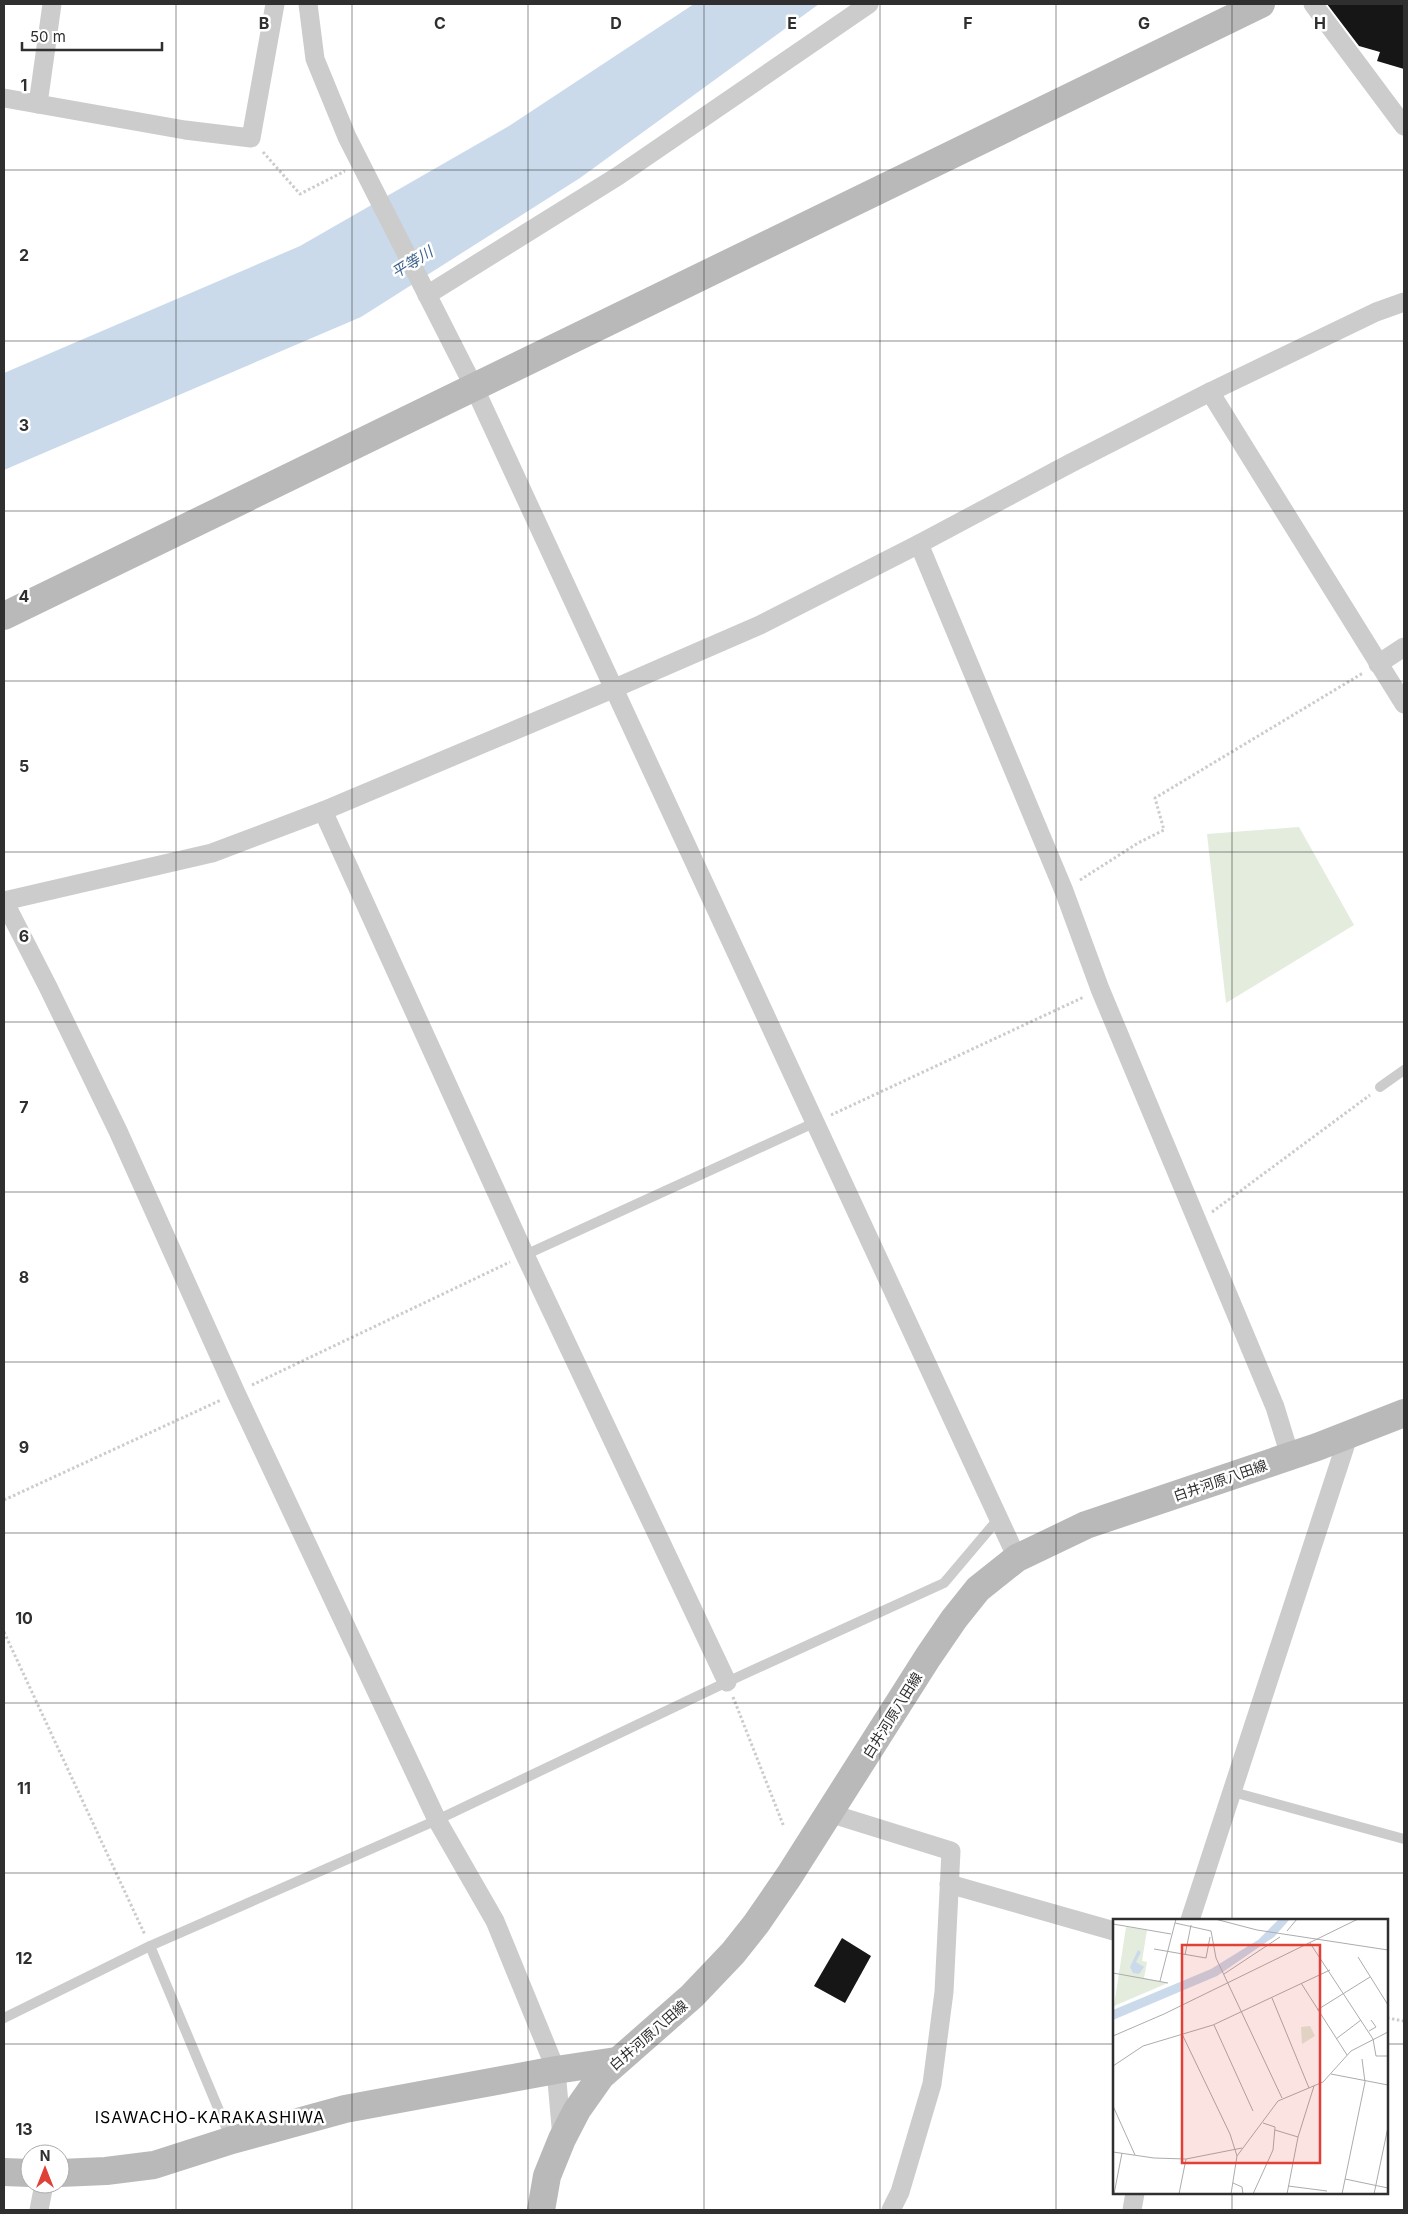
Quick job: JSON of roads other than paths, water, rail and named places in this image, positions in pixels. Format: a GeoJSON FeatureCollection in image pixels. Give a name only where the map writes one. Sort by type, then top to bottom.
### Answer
{"type":"FeatureCollection","features":[{"type":"Feature","properties":{"kind":"street"},"geometry":{"type":"LineString","coordinates":[[38,104],[52,4]]}},
{"type":"Feature","properties":{"kind":"street"},"geometry":{"type":"LineString","coordinates":[[4,98],[185,130],[251,138],[275,4]]}},
{"type":"Feature","properties":{"kind":"street"},"geometry":{"type":"LineString","coordinates":[[308,4],[315,59],[359,164],[474,387],[1017,1558]]}},
{"type":"Feature","properties":{"kind":"street"},"geometry":{"type":"LineString","coordinates":[[425,291],[618,176],[869,4]]}},
{"type":"Feature","properties":{"kind":"street"},"geometry":{"type":"LineString","coordinates":[[4,616],[1261,4]]}},
{"type":"Feature","properties":{"kind":"street"},"geometry":{"type":"LineString","coordinates":[[1313,4],[1404,126]]}},
{"type":"Feature","properties":{"kind":"street"},"geometry":{"type":"LineString","coordinates":[[562,2139],[556,2070],[495,1921],[437,1820],[236,1393],[118,1131],[4,901],[212,853],[323,811],[615,688],[760,625],[1210,392],[1376,312],[1404,302]]}},
{"type":"Feature","properties":{"kind":"street"},"geometry":{"type":"LineString","coordinates":[[1210,392],[1404,704]]}},
{"type":"Feature","properties":{"kind":"street"},"geometry":{"type":"LineString","coordinates":[[919,544],[1064,891],[1100,989],[1275,1407],[1290,1456]]}},
{"type":"Feature","properties":{"kind":"street"},"geometry":{"type":"LineString","coordinates":[[1378,664],[1404,647]]}},
{"type":"Feature","properties":{"kind":"street"},"geometry":{"type":"LineString","coordinates":[[323,811],[525,1256],[727,1682]]}},
{"type":"Feature","properties":{"kind":"street","name":"白井河原八田線"},"geometry":{"type":"LineString","coordinates":[[541,2210],[547,2176],[562,2139],[582,2103],[601,2076],[692,1996],[732,1953],[789,1876],[954,1619],[978,1589],[1017,1558],[1032,1549],[1086,1525],[1290,1456],[1404,1413]]}},
{"type":"Feature","properties":{"kind":"street"},"geometry":{"type":"LineString","coordinates":[[1190,1919],[1349,1434]]}},
{"type":"Feature","properties":{"kind":"street"},"geometry":{"type":"LineString","coordinates":[[829,1813],[951,1851],[944,1992],[932,2084],[900,2192],[891,2210]]}},
{"type":"Feature","properties":{"kind":"street"},"geometry":{"type":"LineString","coordinates":[[950,1884],[1113,1931]]}},
{"type":"Feature","properties":{"kind":"street"},"geometry":{"type":"LineString","coordinates":[[70,2172],[106,2171],[154,2165],[232,2140],[345,2109],[556,2070],[616,2061]]}},
{"type":"Feature","properties":{"kind":"street"},"geometry":{"type":"LineString","coordinates":[[4,2172],[20,2173]]}},
{"type":"Feature","properties":{"kind":"street"},"geometry":{"type":"LineString","coordinates":[[38,2210],[42,2194]]}},
{"type":"Feature","properties":{"kind":"street"},"geometry":{"type":"LineString","coordinates":[[1132,2210],[1135,2194]]}},
{"type":"Feature","properties":{"kind":"lane"},"geometry":{"type":"LineString","coordinates":[[1380,1087],[1404,1070]]}},
{"type":"Feature","properties":{"kind":"lane"},"geometry":{"type":"LineString","coordinates":[[525,1256],[816,1122]]}},
{"type":"Feature","properties":{"kind":"lane"},"geometry":{"type":"LineString","coordinates":[[4,2018],[150,1946],[437,1820],[727,1682],[944,1583],[999,1518]]}},
{"type":"Feature","properties":{"kind":"lane"},"geometry":{"type":"LineString","coordinates":[[1233,1792],[1404,1839]]}},
{"type":"Feature","properties":{"kind":"lane"},"geometry":{"type":"LineString","coordinates":[[150,1946],[232,2140]]}},
{"type":"Feature","properties":{"kind":"water","name":"平等川"},"geometry":{"type":"Polygon","coordinates":[[[694,4],[819,4],[580,178],[361,317],[4,470],[4,373],[300,246],[509,126],[694,4]]]}},
{"type":"Feature","properties":{"kind":"district","name":"ISAWACHO-KARAKASHIWA"},"geometry":{"type":"Point","coordinates":[210,2117]}}]}
